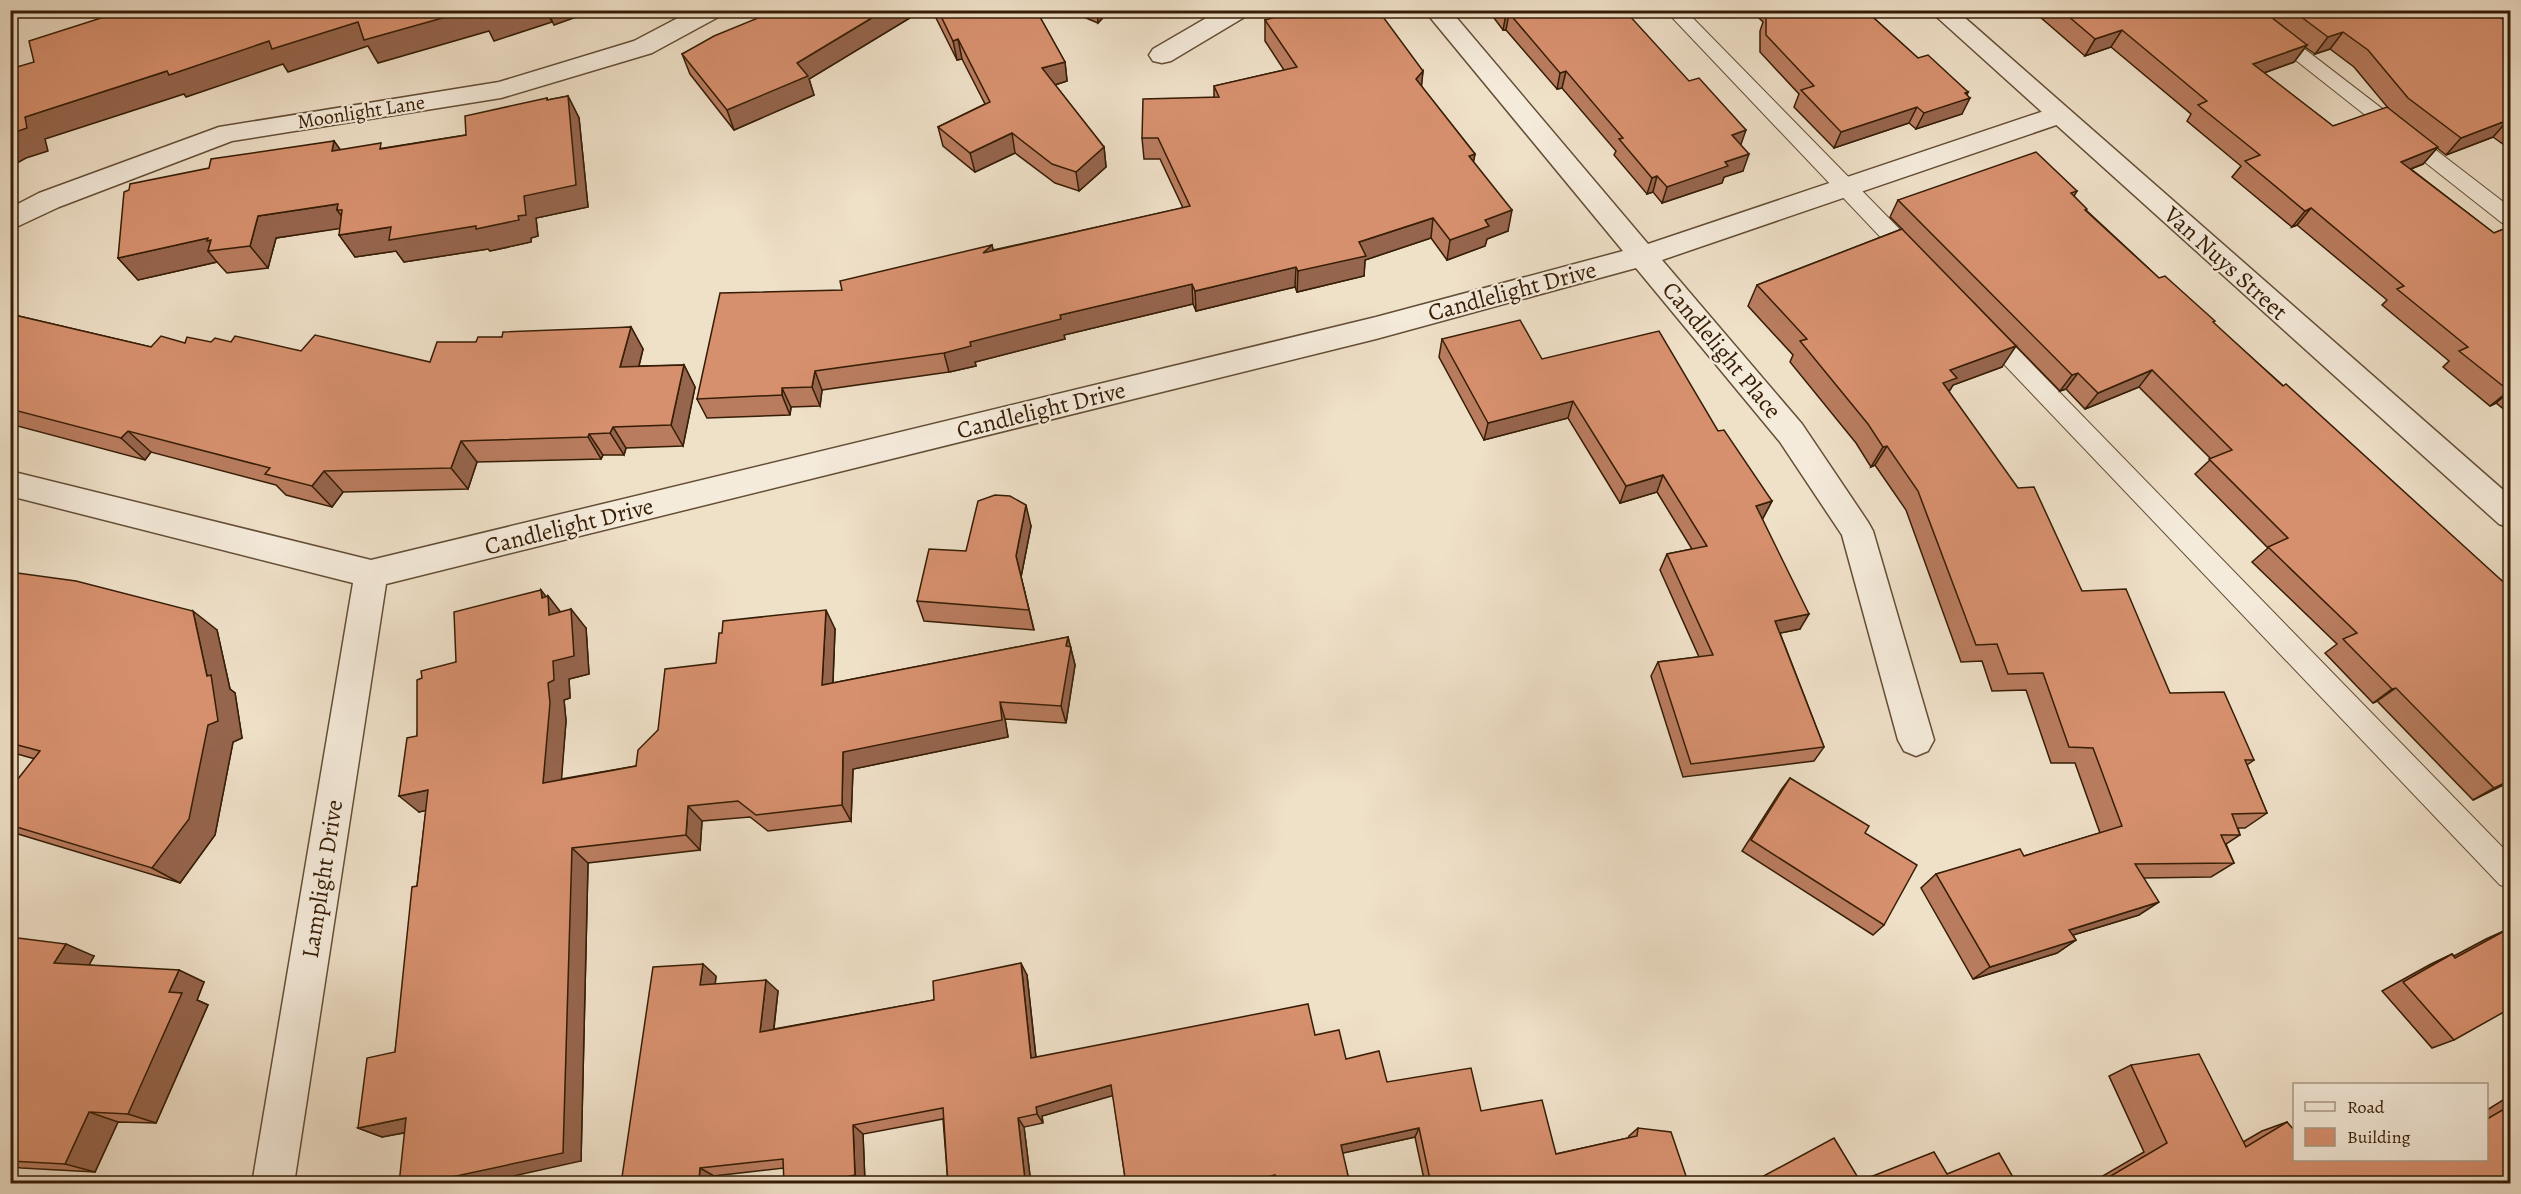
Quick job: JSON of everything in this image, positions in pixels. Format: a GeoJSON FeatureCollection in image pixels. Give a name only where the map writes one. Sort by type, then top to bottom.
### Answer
{"type":"FeatureCollection","features":[{"type":"Feature","properties":{"kind":"street","name":"Moonlight Lane"},"geometry":{"type":"LineString","coordinates":[[10,220],[49,200],[228,134],[501,90],[643,47],[713,10]]}},
{"type":"Feature","properties":{"kind":"street"},"geometry":{"type":"LineString","coordinates":[[1162,55],[1239,10]]}},
{"type":"Feature","properties":{"kind":"street","name":"Candlelight Place"},"geometry":{"type":"LineString","coordinates":[[1436,10],[1791,433],[1857,531],[1916,740]]}},
{"type":"Feature","properties":{"kind":"street","name":"Van Nuys Street"},"geometry":{"type":"LineString","coordinates":[[1941,10],[2511,515]]}},
{"type":"Feature","properties":{"kind":"street","name":"Candlelight Drive"},"geometry":{"type":"LineString","coordinates":[[10,483],[371,574],[1376,328],[1644,256],[2059,115]]}},
{"type":"Feature","properties":{"kind":"street","name":"Lamplight Drive"},"geometry":{"type":"LineString","coordinates":[[273,1184],[371,574]]}},
{"type":"Feature","properties":{"kind":"lane"},"geometry":{"type":"LineString","coordinates":[[1674,10],[1926,270]]}},
{"type":"Feature","properties":{"kind":"lane"},"geometry":{"type":"LineString","coordinates":[[2241,10],[2511,218]]}},
{"type":"Feature","properties":{"kind":"lane"},"geometry":{"type":"LineString","coordinates":[[1967,312],[2511,875]]}},
{"type":"Feature","properties":{"kind":"building"},"geometry":{"type":"Polygon","coordinates":[[[126,10],[471,10],[364,40],[358,22],[272,49],[269,41],[169,75],[167,71],[25,117],[27,128],[10,134],[10,69],[34,62],[29,41],[126,10]]]}},
{"type":"Feature","properties":{"kind":"building"},"geometry":{"type":"Polygon","coordinates":[[[478,10],[506,10],[482,18],[478,10]]]}},
{"type":"Feature","properties":{"kind":"building"},"geometry":{"type":"Polygon","coordinates":[[[774,10],[885,10],[797,63],[808,76],[727,110],[682,54],[714,36],[774,10]]]}},
{"type":"Feature","properties":{"kind":"building"},"geometry":{"type":"Polygon","coordinates":[[[938,10],[1036,10],[1065,62],[1042,68],[1104,147],[1076,172],[1052,164],[1012,133],[970,153],[938,127],[990,102],[958,39],[953,41],[938,10]]]}},
{"type":"Feature","properties":{"kind":"building"},"geometry":{"type":"Polygon","coordinates":[[[1299,10],[1378,10],[1423,71],[1416,79],[1475,154],[1469,156],[1512,210],[1485,220],[1489,226],[1450,240],[1433,218],[1359,242],[1366,256],[1298,271],[1296,267],[1195,291],[1192,284],[1060,315],[1061,319],[970,342],[971,346],[944,353],[815,371],[812,387],[782,388],[782,395],[697,399],[720,293],[842,290],[840,281],[992,245],[983,253],[1190,206],[1158,138],[1142,138],[1143,99],[1219,97],[1214,86],[1297,67],[1265,20],[1299,10]]]}},
{"type":"Feature","properties":{"kind":"building"},"geometry":{"type":"Polygon","coordinates":[[[1503,10],[1593,10],[1598,17],[1621,10],[1625,15],[1628,14],[1689,81],[1699,78],[1746,130],[1732,135],[1749,154],[1725,162],[1728,166],[1667,187],[1657,176],[1652,178],[1619,139],[1623,138],[1566,71],[1560,73],[1509,13],[1506,14],[1503,10]]]}},
{"type":"Feature","properties":{"kind":"building"},"geometry":{"type":"Polygon","coordinates":[[[1775,10],[1865,10],[1918,58],[1928,55],[1968,92],[1965,93],[1970,98],[1924,113],[1917,107],[1841,132],[1801,90],[1814,86],[1766,35],[1766,14],[1776,12],[1775,10]]]}},
{"type":"Feature","properties":{"kind":"building"},"geometry":{"type":"Polygon","coordinates":[[[2061,10],[2262,10],[2307,45],[2253,64],[2333,126],[2387,107],[2438,147],[2401,162],[2494,233],[2511,226],[2511,389],[2508,390],[2459,351],[2468,347],[2397,289],[2404,286],[2311,208],[2305,211],[2245,161],[2260,155],[2198,105],[2207,101],[2122,30],[2095,39],[2061,10]]]}},
{"type":"Feature","properties":{"kind":"building"},"geometry":{"type":"Polygon","coordinates":[[[2292,10],[2490,10],[2511,25],[2511,122],[2508,120],[2461,138],[2408,98],[2368,50],[2343,32],[2328,37],[2292,10]]]}},
{"type":"Feature","properties":{"kind":"building"},"geometry":{"type":"Polygon","coordinates":[[[568,96],[576,185],[524,196],[526,215],[518,216],[519,220],[476,229],[476,226],[389,240],[391,227],[339,235],[342,210],[337,210],[338,204],[258,216],[250,246],[208,251],[211,240],[207,241],[208,238],[118,258],[124,192],[129,190],[130,184],[209,168],[211,159],[334,141],[332,151],[381,143],[380,149],[466,135],[465,116],[547,98],[547,100],[568,96]]]}},
{"type":"Feature","properties":{"kind":"building"},"geometry":{"type":"Polygon","coordinates":[[[2036,152],[2077,191],[2071,193],[2087,209],[2085,210],[2159,278],[2165,276],[2283,386],[2286,384],[2511,589],[2511,780],[2494,788],[2396,688],[2392,689],[2343,639],[2357,633],[2268,547],[2288,538],[2209,459],[2232,450],[2152,370],[2098,393],[2078,373],[2072,375],[1898,200],[2036,152]]]}},
{"type":"Feature","properties":{"kind":"building"},"geometry":{"type":"Polygon","coordinates":[[[1902,229],[2016,346],[1950,370],[1957,378],[1943,383],[2018,488],[2034,487],[2082,591],[2126,589],[2170,693],[2224,692],[2254,760],[2245,760],[2267,813],[2232,814],[2240,835],[2221,835],[2234,863],[2135,864],[2159,902],[2069,930],[2076,940],[1990,967],[1936,874],[2020,849],[2024,856],[2122,826],[2093,748],[2069,747],[2043,673],[2008,674],[1997,644],[1976,645],[1918,491],[1887,446],[1883,447],[1868,424],[1800,341],[1807,339],[1757,285],[1902,229]]]}},
{"type":"Feature","properties":{"kind":"building"},"geometry":{"type":"Polygon","coordinates":[[[10,314],[151,347],[161,336],[185,343],[187,337],[211,342],[215,338],[231,342],[235,336],[301,351],[315,335],[430,362],[437,342],[476,342],[478,337],[502,337],[503,332],[631,327],[620,367],[684,365],[671,425],[613,427],[610,433],[589,434],[588,437],[461,441],[451,468],[324,471],[312,486],[265,474],[270,468],[128,431],[121,438],[10,409],[10,314]]]}},
{"type":"Feature","properties":{"kind":"building"},"geometry":{"type":"Polygon","coordinates":[[[1520,320],[1542,359],[1659,331],[1718,431],[1724,430],[1772,501],[1756,506],[1809,614],[1775,621],[1824,747],[1691,764],[1658,662],[1713,655],[1667,554],[1707,546],[1663,475],[1626,486],[1573,401],[1488,423],[1442,339],[1520,320]]]}},
{"type":"Feature","properties":{"kind":"building"},"geometry":{"type":"Polygon","coordinates":[[[995,495],[1010,496],[1026,505],[1016,556],[1029,610],[917,601],[929,549],[966,551],[978,501],[995,495]]]}},
{"type":"Feature","properties":{"kind":"building"},"geometry":{"type":"Polygon","coordinates":[[[10,572],[76,581],[193,611],[207,676],[211,675],[218,721],[208,725],[189,819],[152,868],[10,825],[10,789],[40,751],[10,743],[10,572]]]}},
{"type":"Feature","properties":{"kind":"building"},"geometry":{"type":"Polygon","coordinates":[[[541,590],[542,598],[548,596],[549,615],[571,609],[574,656],[553,661],[554,680],[548,683],[550,703],[543,783],[636,766],[638,750],[658,730],[665,669],[716,663],[719,633],[722,633],[723,621],[826,610],[822,685],[1068,637],[1066,646],[1071,647],[1061,706],[1000,702],[1002,720],[843,752],[842,805],[756,815],[738,801],[688,806],[686,835],[572,848],[563,1153],[419,1184],[399,1184],[406,1118],[358,1128],[367,1058],[395,1052],[412,887],[417,886],[428,790],[399,796],[407,738],[417,736],[417,680],[422,678],[421,671],[456,662],[454,612],[541,590]]]}},
{"type":"Feature","properties":{"kind":"building"},"geometry":{"type":"Polygon","coordinates":[[[1790,778],[1869,826],[1865,833],[1917,865],[1884,925],[1751,840],[1790,778]]]}},
{"type":"Feature","properties":{"kind":"building"},"geometry":{"type":"Polygon","coordinates":[[[2508,929],[2511,931],[2511,1008],[2454,1040],[2403,982],[2452,954],[2455,958],[2508,929]]]}},
{"type":"Feature","properties":{"kind":"building"},"geometry":{"type":"Polygon","coordinates":[[[10,937],[66,944],[54,963],[179,970],[169,992],[182,993],[128,1114],[89,1112],[65,1164],[10,1161],[10,937]]]}},
{"type":"Feature","properties":{"kind":"building"},"geometry":{"type":"Polygon","coordinates":[[[1021,963],[1031,1058],[1308,1004],[1315,1035],[1339,1030],[1346,1059],[1379,1051],[1387,1082],[1471,1068],[1481,1111],[1542,1100],[1556,1154],[1637,1136],[1638,1128],[1671,1132],[1687,1179],[1695,1178],[1697,1184],[1431,1184],[1419,1128],[1341,1145],[1350,1184],[1277,1184],[1275,1175],[1237,1184],[1177,1184],[1176,1181],[1163,1184],[1126,1184],[1111,1085],[1036,1107],[1037,1114],[1018,1118],[1025,1180],[1008,1184],[948,1184],[943,1108],[853,1125],[855,1175],[815,1184],[784,1184],[783,1159],[700,1168],[699,1180],[658,1184],[621,1184],[653,967],[703,964],[700,985],[766,980],[760,1032],[934,1000],[933,981],[1021,963]]]}},
{"type":"Feature","properties":{"kind":"building"},"geometry":{"type":"Polygon","coordinates":[[[2199,1054],[2246,1147],[2287,1122],[2293,1129],[2293,1161],[2488,1161],[2488,1118],[2511,1105],[2511,1184],[2097,1184],[2167,1143],[2131,1065],[2199,1054]]]}},
{"type":"Feature","properties":{"kind":"building"},"geometry":{"type":"Polygon","coordinates":[[[1834,1138],[1860,1181],[1934,1152],[1947,1174],[1999,1153],[2017,1184],[1749,1184],[1834,1138]]]}}]}
